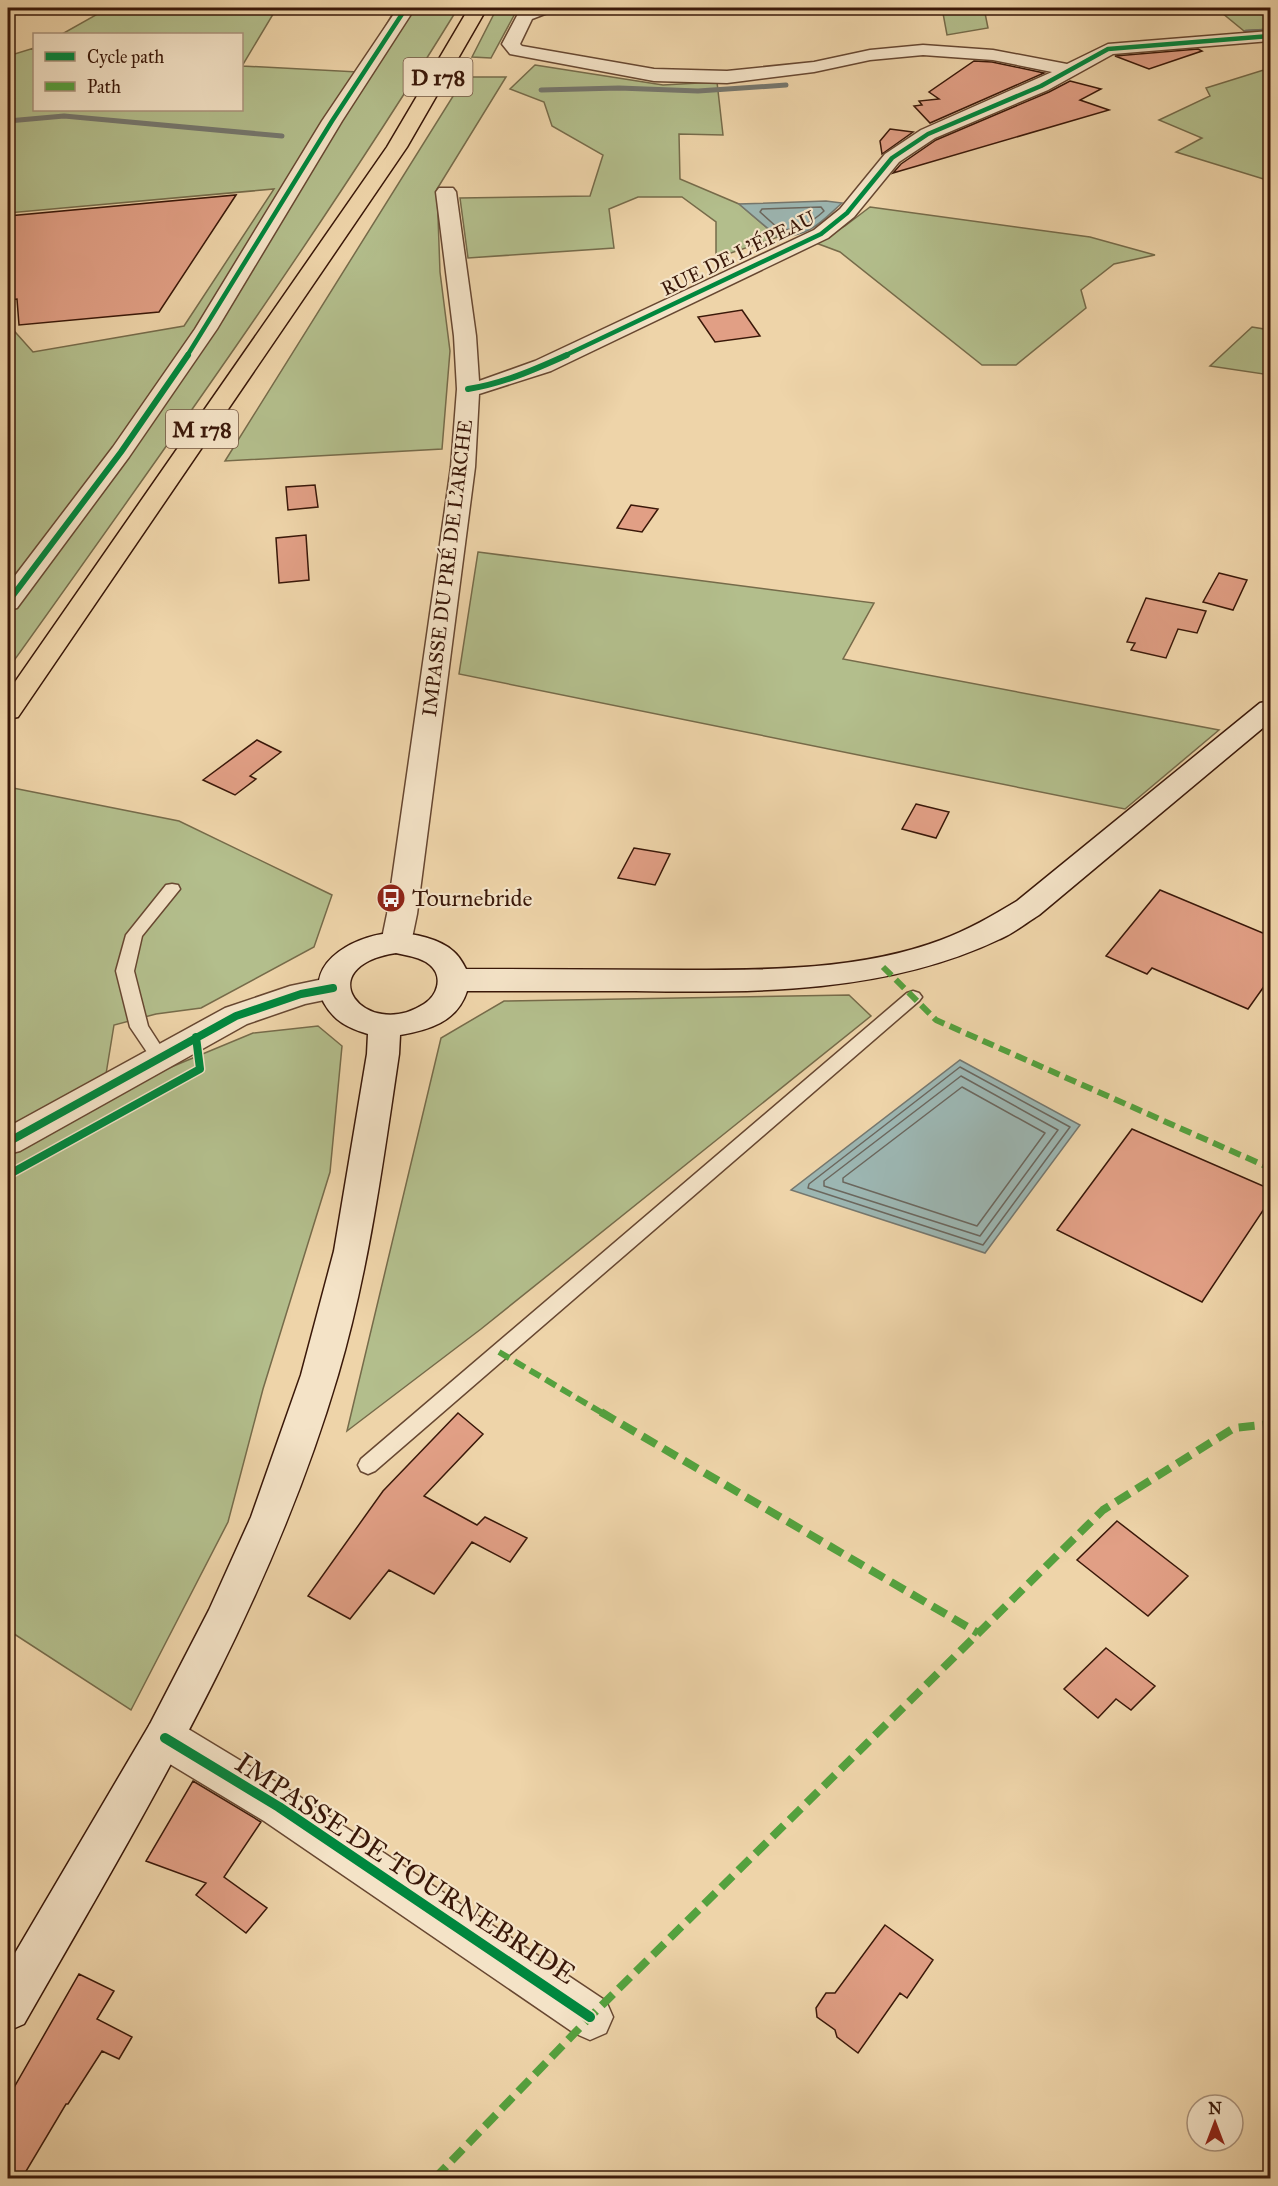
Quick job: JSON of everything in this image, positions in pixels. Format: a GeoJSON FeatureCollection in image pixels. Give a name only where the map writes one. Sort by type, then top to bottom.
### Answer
{"type":"FeatureCollection","features":[{"type":"Feature","properties":{"kind":"main road","name":"D 178"},"geometry":{"type":"LineString","coordinates":[[397,147],[478,8]]}},
{"type":"Feature","properties":{"kind":"main road","name":"M 178"},"geometry":{"type":"LineString","coordinates":[[8,711],[397,147]]}},
{"type":"Feature","properties":{"kind":"street"},"geometry":{"type":"LineString","coordinates":[[8,602],[121,452],[206,329],[332,122],[406,8]]}},
{"type":"Feature","properties":{"kind":"street"},"geometry":{"type":"LineString","coordinates":[[544,8],[525,15],[511,44],[516,50],[654,75],[727,77],[814,68],[870,55],[923,50],[993,55],[1067,70]]}},
{"type":"Feature","properties":{"kind":"street","name":"RUE DE L'ÉPEAU"},"geometry":{"type":"LineString","coordinates":[[468,389],[483,387],[543,366],[821,234],[847,213],[892,158],[927,134],[1041,86],[1108,50],[1127,46],[1270,36]]}},
{"type":"Feature","properties":{"kind":"street","name":"IMPASSE DU PRÉ DE L'ARCHE"},"geometry":{"type":"LineString","coordinates":[[396,943],[402,914],[463,467],[468,389],[465,336],[446,192]]}},
{"type":"Feature","properties":{"kind":"street"},"geometry":{"type":"LineString","coordinates":[[454,980],[740,981],[822,977],[883,967],[940,952],[991,931],[1028,908],[1270,709]]}},
{"type":"Feature","properties":{"kind":"street"},"geometry":{"type":"LineString","coordinates":[[396,943],[430,950],[442,957],[451,968],[454,980],[451,994],[441,1008],[426,1018],[406,1024],[384,1025],[364,1022],[348,1013],[337,1002],[333,988],[336,974],[345,962],[359,952],[396,943]]}},
{"type":"Feature","properties":{"kind":"street"},"geometry":{"type":"LineString","coordinates":[[8,1142],[236,1016],[301,994],[333,988]]}},
{"type":"Feature","properties":{"kind":"street"},"geometry":{"type":"LineString","coordinates":[[8,2008],[165,1738],[225,1620],[272,1517],[320,1375],[352,1251],[383,1054],[384,1025]]}},
{"type":"Feature","properties":{"kind":"street","name":"IMPASSE DE TOURNEBRIDE"},"geometry":{"type":"LineString","coordinates":[[165,1738],[279,1807],[590,2017]]}},
{"type":"Feature","properties":{"kind":"lane"},"geometry":{"type":"LineString","coordinates":[[159,1057],[139,1027],[125,971],[134,935],[172,889]]}},
{"type":"Feature","properties":{"kind":"lane"},"geometry":{"type":"LineString","coordinates":[[368,1465],[913,997]]}},
{"type":"Feature","properties":{"kind":"green space"},"geometry":{"type":"Polygon","coordinates":[[[102,8],[275,11],[243,64],[243,33],[64,33],[96,15],[102,8]]]}},
{"type":"Feature","properties":{"kind":"green space"},"geometry":{"type":"Polygon","coordinates":[[[396,8],[458,8],[295,259],[182,424],[8,669],[8,324],[33,352],[184,326],[274,189],[8,213],[8,56],[33,48],[33,111],[243,111],[243,66],[358,72],[396,8]]]}},
{"type":"Feature","properties":{"kind":"green space"},"geometry":{"type":"Polygon","coordinates":[[[497,8],[518,8],[491,58],[472,57],[497,8]]]}},
{"type":"Feature","properties":{"kind":"green space"},"geometry":{"type":"Polygon","coordinates":[[[771,8],[890,8],[889,13],[771,12],[771,8]]]}},
{"type":"Feature","properties":{"kind":"green space"},"geometry":{"type":"Polygon","coordinates":[[[942,8],[984,8],[988,28],[947,35],[942,8]]]}},
{"type":"Feature","properties":{"kind":"green space"},"geometry":{"type":"Polygon","coordinates":[[[1216,8],[1270,8],[1270,29],[1244,31],[1216,8]]]}},
{"type":"Feature","properties":{"kind":"green space"},"geometry":{"type":"Polygon","coordinates":[[[535,65],[663,85],[717,82],[723,135],[679,134],[680,179],[739,204],[778,237],[716,258],[716,222],[682,197],[638,197],[609,209],[614,248],[468,258],[460,198],[590,196],[603,155],[552,126],[544,102],[510,89],[535,65]]]}},
{"type":"Feature","properties":{"kind":"green space"},"geometry":{"type":"Polygon","coordinates":[[[1270,68],[1270,181],[1176,152],[1202,138],[1159,120],[1210,96],[1206,88],[1270,68]]]}},
{"type":"Feature","properties":{"kind":"green space"},"geometry":{"type":"Polygon","coordinates":[[[465,77],[506,77],[437,189],[440,272],[450,351],[442,449],[225,461],[465,77]]]}},
{"type":"Feature","properties":{"kind":"green space"},"geometry":{"type":"Polygon","coordinates":[[[870,207],[1090,237],[1155,255],[1114,264],[1081,290],[1086,308],[1016,365],[982,365],[840,252],[816,243],[845,226],[870,207]]]}},
{"type":"Feature","properties":{"kind":"green space"},"geometry":{"type":"Polygon","coordinates":[[[1252,327],[1270,330],[1270,375],[1210,366],[1252,327]]]}},
{"type":"Feature","properties":{"kind":"green space"},"geometry":{"type":"Polygon","coordinates":[[[478,552],[874,603],[843,659],[1219,730],[1125,809],[459,674],[478,552]]]}},
{"type":"Feature","properties":{"kind":"green space"},"geometry":{"type":"Polygon","coordinates":[[[8,787],[179,821],[332,895],[314,947],[201,1008],[156,1014],[114,1025],[106,1074],[8,1131],[8,787]]]}},
{"type":"Feature","properties":{"kind":"green space"},"geometry":{"type":"Polygon","coordinates":[[[849,995],[871,1016],[481,1329],[347,1431],[441,1038],[504,1001],[849,995]]]}},
{"type":"Feature","properties":{"kind":"green space"},"geometry":{"type":"Polygon","coordinates":[[[318,1026],[342,1046],[330,1172],[263,1389],[228,1522],[131,1710],[8,1630],[8,1156],[164,1070],[253,1033],[318,1026]]]}},
{"type":"Feature","properties":{"kind":"water"},"geometry":{"type":"Polygon","coordinates":[[[826,201],[842,203],[813,228],[798,234],[778,237],[739,204],[826,201]]]}},
{"type":"Feature","properties":{"kind":"water"},"geometry":{"type":"Polygon","coordinates":[[[960,1060],[1080,1125],[985,1253],[791,1190],[960,1060]]]}},
{"type":"Feature","properties":{"kind":"building"},"geometry":{"type":"Polygon","coordinates":[[[1198,49],[1202,51],[1149,69],[1115,56],[1198,49]]]}},
{"type":"Feature","properties":{"kind":"building"},"geometry":{"type":"Polygon","coordinates":[[[974,61],[992,62],[1044,73],[930,123],[914,106],[922,105],[919,101],[939,99],[929,92],[974,61]]]}},
{"type":"Feature","properties":{"kind":"building"},"geometry":{"type":"Polygon","coordinates":[[[1070,81],[1101,89],[1080,100],[1109,110],[893,173],[901,164],[936,140],[1070,81]]]}},
{"type":"Feature","properties":{"kind":"building"},"geometry":{"type":"Polygon","coordinates":[[[890,129],[913,132],[882,154],[880,141],[890,129]]]}},
{"type":"Feature","properties":{"kind":"building"},"geometry":{"type":"Polygon","coordinates":[[[236,195],[159,312],[19,325],[17,299],[8,300],[8,216],[236,195]]]}},
{"type":"Feature","properties":{"kind":"building"},"geometry":{"type":"Polygon","coordinates":[[[742,310],[760,336],[715,342],[698,317],[742,310]]]}},
{"type":"Feature","properties":{"kind":"building"},"geometry":{"type":"Polygon","coordinates":[[[315,485],[318,507],[288,510],[286,487],[315,485]]]}},
{"type":"Feature","properties":{"kind":"building"},"geometry":{"type":"Polygon","coordinates":[[[631,505],[658,509],[642,532],[617,528],[631,505]]]}},
{"type":"Feature","properties":{"kind":"building"},"geometry":{"type":"Polygon","coordinates":[[[306,535],[309,580],[279,583],[276,538],[306,535]]]}},
{"type":"Feature","properties":{"kind":"building"},"geometry":{"type":"Polygon","coordinates":[[[1219,573],[1247,580],[1233,610],[1203,602],[1219,573]]]}},
{"type":"Feature","properties":{"kind":"building"},"geometry":{"type":"Polygon","coordinates":[[[1146,598],[1206,611],[1197,633],[1178,629],[1166,658],[1131,650],[1135,643],[1127,642],[1146,598]]]}},
{"type":"Feature","properties":{"kind":"building"},"geometry":{"type":"Polygon","coordinates":[[[257,740],[281,752],[250,776],[256,779],[235,795],[203,780],[257,740]]]}},
{"type":"Feature","properties":{"kind":"building"},"geometry":{"type":"Polygon","coordinates":[[[916,804],[949,812],[936,838],[902,829],[916,804]]]}},
{"type":"Feature","properties":{"kind":"building"},"geometry":{"type":"Polygon","coordinates":[[[634,848],[670,854],[655,885],[618,878],[634,848]]]}},
{"type":"Feature","properties":{"kind":"building"},"geometry":{"type":"Polygon","coordinates":[[[1160,890],[1270,936],[1270,978],[1248,1009],[1152,968],[1147,974],[1106,956],[1160,890]]]}},
{"type":"Feature","properties":{"kind":"building"},"geometry":{"type":"Polygon","coordinates":[[[1132,1129],[1270,1189],[1270,1200],[1202,1302],[1057,1230],[1132,1129]]]}},
{"type":"Feature","properties":{"kind":"building"},"geometry":{"type":"Polygon","coordinates":[[[458,1413],[483,1434],[424,1496],[477,1525],[485,1517],[527,1538],[510,1562],[472,1542],[434,1594],[389,1570],[350,1619],[308,1596],[383,1491],[458,1413]]]}},
{"type":"Feature","properties":{"kind":"building"},"geometry":{"type":"Polygon","coordinates":[[[1117,1521],[1188,1576],[1148,1616],[1077,1560],[1117,1521]]]}},
{"type":"Feature","properties":{"kind":"building"},"geometry":{"type":"Polygon","coordinates":[[[1106,1648],[1155,1686],[1131,1710],[1116,1699],[1098,1718],[1064,1689],[1106,1648]]]}},
{"type":"Feature","properties":{"kind":"building"},"geometry":{"type":"Polygon","coordinates":[[[193,1781],[261,1822],[224,1877],[267,1908],[246,1933],[196,1895],[206,1883],[146,1861],[193,1781]]]}},
{"type":"Feature","properties":{"kind":"building"},"geometry":{"type":"Polygon","coordinates":[[[885,1925],[933,1960],[907,1998],[900,1993],[858,2053],[837,2037],[835,2030],[817,2017],[816,2008],[826,1993],[835,1993],[885,1925]]]}},
{"type":"Feature","properties":{"kind":"building"},"geometry":{"type":"Polygon","coordinates":[[[79,1974],[114,1991],[97,2019],[132,2037],[119,2059],[102,2051],[66,2104],[22,2178],[8,2178],[8,2098],[79,1974]]]}},
{"type":"Feature","properties":{"kind":"waterway"},"geometry":{"type":"LineString","coordinates":[[1246,32],[1270,31]]}},
{"type":"Feature","properties":{"kind":"waterway"},"geometry":{"type":"LineString","coordinates":[[541,90],[619,88],[698,91],[786,85]]}},
{"type":"Feature","properties":{"kind":"waterway"},"geometry":{"type":"LineString","coordinates":[[8,121],[64,116],[282,136]]}},
{"type":"Feature","properties":{"kind":"marked path"},"geometry":{"type":"LineString","coordinates":[[883,967],[936,1020],[1270,1168]]}},
{"type":"Feature","properties":{"kind":"marked path"},"geometry":{"type":"LineString","coordinates":[[499,1352],[978,1633]]}},
{"type":"Feature","properties":{"kind":"marked path"},"geometry":{"type":"LineString","coordinates":[[435,2178],[590,2017],[1103,1510],[1234,1428],[1270,1424]]}},
{"type":"Feature","properties":{"kind":"cycle path"},"geometry":{"type":"LineString","coordinates":[[8,602],[121,452],[206,329],[332,121],[406,8]]}},
{"type":"Feature","properties":{"kind":"cycle path"},"geometry":{"type":"LineString","coordinates":[[468,389],[483,387],[543,366],[821,234],[847,213],[892,158],[928,134],[1041,86],[1108,49],[1270,36]]}},
{"type":"Feature","properties":{"kind":"cycle path"},"geometry":{"type":"LineString","coordinates":[[8,1142],[236,1016],[301,994],[333,988]]}},
{"type":"Feature","properties":{"kind":"cycle path"},"geometry":{"type":"LineString","coordinates":[[8,1175],[200,1069],[196,1037]]}},
{"type":"Feature","properties":{"kind":"cycle path"},"geometry":{"type":"LineString","coordinates":[[165,1738],[279,1807],[590,2017]]}},
{"type":"Feature","properties":{"kind":"place","name":"Tournebride"},"geometry":{"type":"Point","coordinates":[391,898]}}]}
